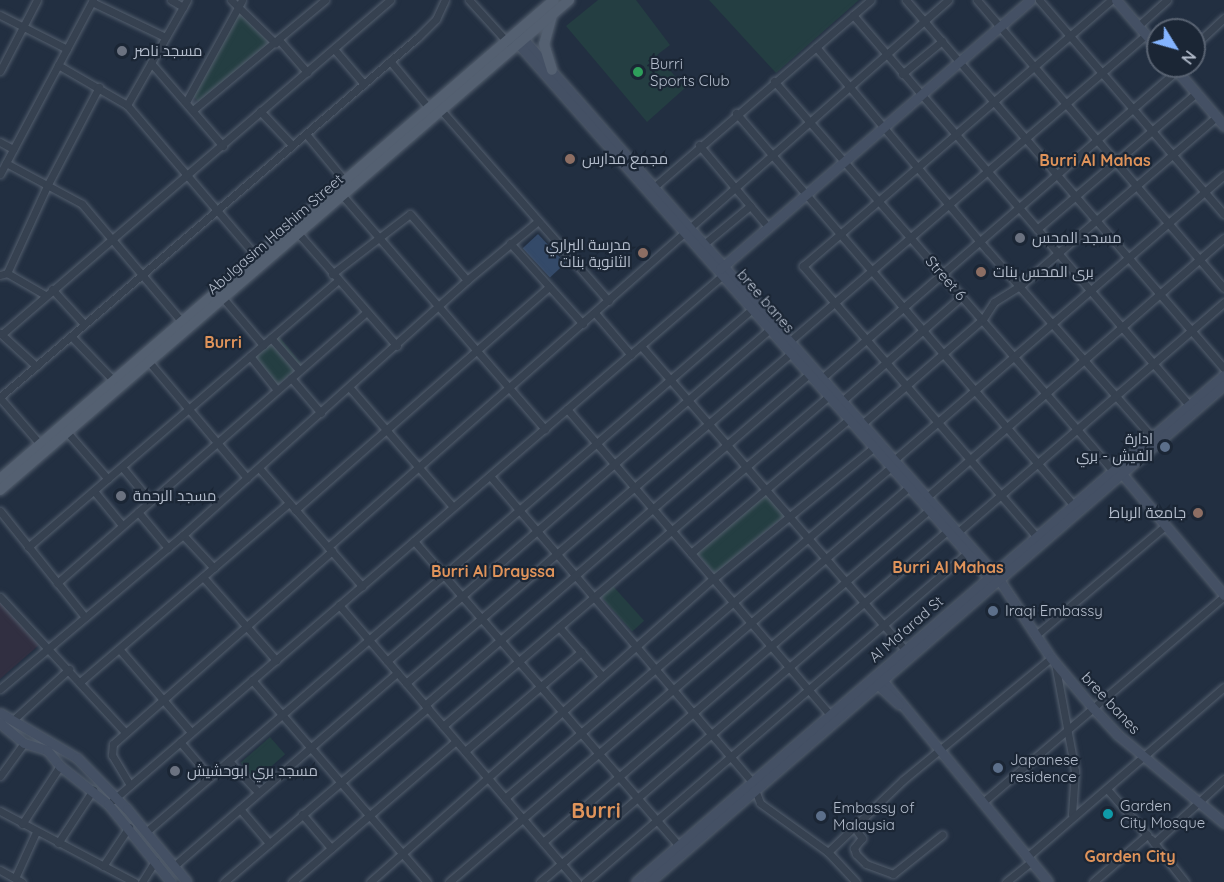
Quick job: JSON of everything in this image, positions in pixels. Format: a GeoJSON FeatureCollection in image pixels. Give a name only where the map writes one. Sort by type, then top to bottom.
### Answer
{"type":"FeatureCollection","features":[{"type":"Feature","properties":{"kind":"main road","name":"Abulgasim Hashim Street"},"geometry":{"type":"LineString","coordinates":[[0,490],[441,110],[554,0]]}},
{"type":"Feature","properties":{"kind":"main road","name":"Abulgasim Hashim Street"},"geometry":{"type":"LineString","coordinates":[[0,479],[429,108],[569,0]]}},
{"type":"Feature","properties":{"kind":"main road"},"geometry":{"type":"LineString","coordinates":[[723,270],[768,227],[1030,0]]}},
{"type":"Feature","properties":{"kind":"main road"},"geometry":{"type":"LineString","coordinates":[[1113,0],[1146,35]]}},
{"type":"Feature","properties":{"kind":"main road"},"geometry":{"type":"LineString","coordinates":[[552,14],[544,44],[552,70]]}},
{"type":"Feature","properties":{"kind":"main road","name":"bree banes"},"geometry":{"type":"LineString","coordinates":[[515,40],[552,70],[654,187],[687,229],[704,244],[752,309],[809,374],[874,447],[927,497],[958,532],[1053,661],[1093,708],[1143,756],[1224,823]]}},
{"type":"Feature","properties":{"kind":"main road","name":"bree banes"},"geometry":{"type":"LineString","coordinates":[[515,40],[790,341],[862,424],[928,510],[994,579]]}},
{"type":"Feature","properties":{"kind":"main road"},"geometry":{"type":"LineString","coordinates":[[1183,78],[1222,122]]}},
{"type":"Feature","properties":{"kind":"main road","name":"Al Ma'arad St"},"geometry":{"type":"LineString","coordinates":[[1117,472],[1152,437],[1224,375]]}},
{"type":"Feature","properties":{"kind":"main road","name":"Al Ma'arad St"},"geometry":{"type":"LineString","coordinates":[[636,882],[677,850],[1117,472],[1224,385]]}},
{"type":"Feature","properties":{"kind":"main road"},"geometry":{"type":"LineString","coordinates":[[1117,472],[1166,525],[1224,596]]}},
{"type":"Feature","properties":{"kind":"main road","name":"Al Ma'arad St"},"geometry":{"type":"LineString","coordinates":[[994,579],[1036,536],[1076,507]]}},
{"type":"Feature","properties":{"kind":"main road"},"geometry":{"type":"LineString","coordinates":[[877,679],[1047,881]]}},
{"type":"Feature","properties":{"kind":"main road"},"geometry":{"type":"LineString","coordinates":[[0,714],[77,758],[112,800],[146,832],[187,882]]}},
{"type":"Feature","properties":{"kind":"main road"},"geometry":{"type":"LineString","coordinates":[[0,723],[24,743],[47,750],[60,766],[93,790],[112,800],[129,827],[171,882]]}},
{"type":"Feature","properties":{"kind":"main road"},"geometry":{"type":"LineString","coordinates":[[965,784],[983,802],[997,822]]}},
{"type":"Feature","properties":{"kind":"main road","name":"Al Ma'arad St"},"geometry":{"type":"LineString","coordinates":[[649,882],[677,850]]}},
{"type":"Feature","properties":{"kind":"street"},"geometry":{"type":"LineString","coordinates":[[0,71],[37,0]]}},
{"type":"Feature","properties":{"kind":"street"},"geometry":{"type":"LineString","coordinates":[[128,105],[185,4],[171,0]]}},
{"type":"Feature","properties":{"kind":"street"},"geometry":{"type":"LineString","coordinates":[[231,0],[241,2],[307,72]]}},
{"type":"Feature","properties":{"kind":"street"},"geometry":{"type":"LineString","coordinates":[[193,110],[323,0]]}},
{"type":"Feature","properties":{"kind":"street"},"geometry":{"type":"LineString","coordinates":[[36,366],[1,333],[223,146],[260,111],[390,0]]}},
{"type":"Feature","properties":{"kind":"street"},"geometry":{"type":"LineString","coordinates":[[40,444],[0,397],[390,61],[436,19],[445,0]]}},
{"type":"Feature","properties":{"kind":"street"},"geometry":{"type":"LineString","coordinates":[[469,0],[515,40]]}},
{"type":"Feature","properties":{"kind":"street"},"geometry":{"type":"LineString","coordinates":[[654,187],[736,113],[871,0]]}},
{"type":"Feature","properties":{"kind":"street"},"geometry":{"type":"LineString","coordinates":[[906,0],[1224,369]]}},
{"type":"Feature","properties":{"kind":"street"},"geometry":{"type":"LineString","coordinates":[[130,785],[112,755],[113,744],[124,731],[164,700],[247,627],[291,583],[419,467],[948,0]]}},
{"type":"Feature","properties":{"kind":"street"},"geometry":{"type":"LineString","coordinates":[[976,0],[1224,288]]}},
{"type":"Feature","properties":{"kind":"street"},"geometry":{"type":"LineString","coordinates":[[1039,0],[1224,214]]}},
{"type":"Feature","properties":{"kind":"street"},"geometry":{"type":"LineString","coordinates":[[1036,536],[802,266],[1113,0]]}},
{"type":"Feature","properties":{"kind":"street"},"geometry":{"type":"LineString","coordinates":[[1138,26],[1167,0]]}},
{"type":"Feature","properties":{"kind":"street"},"geometry":{"type":"LineString","coordinates":[[0,174],[92,1],[165,37]]}},
{"type":"Feature","properties":{"kind":"street"},"geometry":{"type":"LineString","coordinates":[[186,102],[241,2]]}},
{"type":"Feature","properties":{"kind":"street"},"geometry":{"type":"LineString","coordinates":[[0,15],[67,50]]}},
{"type":"Feature","properties":{"kind":"street"},"geometry":{"type":"LineString","coordinates":[[854,15],[920,95],[1189,405]]}},
{"type":"Feature","properties":{"kind":"street"},"geometry":{"type":"LineString","coordinates":[[1206,35],[1224,18]]}},
{"type":"Feature","properties":{"kind":"street"},"geometry":{"type":"LineString","coordinates":[[790,341],[1146,35]]}},
{"type":"Feature","properties":{"kind":"street"},"geometry":{"type":"LineString","coordinates":[[902,74],[942,41]]}},
{"type":"Feature","properties":{"kind":"street"},"geometry":{"type":"LineString","coordinates":[[816,47],[1152,437]]}},
{"type":"Feature","properties":{"kind":"street"},"geometry":{"type":"LineString","coordinates":[[334,49],[364,84]]}},
{"type":"Feature","properties":{"kind":"street"},"geometry":{"type":"LineString","coordinates":[[390,61],[429,108]]}},
{"type":"Feature","properties":{"kind":"street"},"geometry":{"type":"LineString","coordinates":[[152,63],[223,146]]}},
{"type":"Feature","properties":{"kind":"street"},"geometry":{"type":"LineString","coordinates":[[58,65],[128,105],[215,212],[257,257]]}},
{"type":"Feature","properties":{"kind":"street"},"geometry":{"type":"LineString","coordinates":[[822,378],[1133,109],[1163,78]]}},
{"type":"Feature","properties":{"kind":"street","name":"Street 6"},"geometry":{"type":"LineString","coordinates":[[774,81],[1117,472]]}},
{"type":"Feature","properties":{"kind":"street"},"geometry":{"type":"LineString","coordinates":[[45,295],[3,274],[46,186],[99,87]]}},
{"type":"Feature","properties":{"kind":"street"},"geometry":{"type":"LineString","coordinates":[[1037,229],[1196,93]]}},
{"type":"Feature","properties":{"kind":"street"},"geometry":{"type":"LineString","coordinates":[[441,110],[609,301]]}},
{"type":"Feature","properties":{"kind":"street"},"geometry":{"type":"LineString","coordinates":[[260,111],[292,145]]}},
{"type":"Feature","properties":{"kind":"street"},"geometry":{"type":"LineString","coordinates":[[736,113],[804,196],[872,271],[1076,507]]}},
{"type":"Feature","properties":{"kind":"street"},"geometry":{"type":"LineString","coordinates":[[862,424],[982,319],[994,302],[1021,285],[1172,155],[1222,122]]}},
{"type":"Feature","properties":{"kind":"street"},"geometry":{"type":"LineString","coordinates":[[306,134],[345,181]]}},
{"type":"Feature","properties":{"kind":"street"},"geometry":{"type":"LineString","coordinates":[[0,142],[13,149]]}},
{"type":"Feature","properties":{"kind":"street"},"geometry":{"type":"LineString","coordinates":[[699,145],[768,227]]}},
{"type":"Feature","properties":{"kind":"street"},"geometry":{"type":"LineString","coordinates":[[6,164],[82,204],[182,321]]}},
{"type":"Feature","properties":{"kind":"street"},"geometry":{"type":"LineString","coordinates":[[505,798],[808,538],[893,464],[938,421],[1224,175]]}},
{"type":"Feature","properties":{"kind":"street"},"geometry":{"type":"LineString","coordinates":[[342,195],[375,237],[476,349],[544,429]]}},
{"type":"Feature","properties":{"kind":"street"},"geometry":{"type":"LineString","coordinates":[[704,244],[750,206]]}},
{"type":"Feature","properties":{"kind":"street"},"geometry":{"type":"LineString","coordinates":[[332,274],[375,237],[410,214],[467,280]]}},
{"type":"Feature","properties":{"kind":"street"},"geometry":{"type":"LineString","coordinates":[[0,689],[183,535],[397,346],[467,280],[538,221]]}},
{"type":"Feature","properties":{"kind":"street"},"geometry":{"type":"LineString","coordinates":[[298,233],[365,313],[397,346]]}},
{"type":"Feature","properties":{"kind":"street"},"geometry":{"type":"LineString","coordinates":[[927,497],[1005,426],[1224,238]]}},
{"type":"Feature","properties":{"kind":"street"},"geometry":{"type":"LineString","coordinates":[[510,243],[583,324]]}},
{"type":"Feature","properties":{"kind":"street"},"geometry":{"type":"LineString","coordinates":[[112,800],[631,355],[723,270]]}},
{"type":"Feature","properties":{"kind":"street"},"geometry":{"type":"LineString","coordinates":[[28,547],[337,281]]}},
{"type":"Feature","properties":{"kind":"street"},"geometry":{"type":"LineString","coordinates":[[295,510],[549,287]]}},
{"type":"Feature","properties":{"kind":"street"},"geometry":{"type":"LineString","coordinates":[[52,289],[84,324]]}},
{"type":"Feature","properties":{"kind":"street"},"geometry":{"type":"LineString","coordinates":[[843,401],[962,296]]}},
{"type":"Feature","properties":{"kind":"street"},"geometry":{"type":"LineString","coordinates":[[223,298],[263,345]]}},
{"type":"Feature","properties":{"kind":"street"},"geometry":{"type":"LineString","coordinates":[[958,532],[1224,302]]}},
{"type":"Feature","properties":{"kind":"street"},"geometry":{"type":"LineString","coordinates":[[146,832],[283,716],[517,508],[752,309]]}},
{"type":"Feature","properties":{"kind":"street"},"geometry":{"type":"LineString","coordinates":[[57,583],[365,313]]}},
{"type":"Feature","properties":{"kind":"street"},"geometry":{"type":"LineString","coordinates":[[595,313],[631,355]]}},
{"type":"Feature","properties":{"kind":"street"},"geometry":{"type":"LineString","coordinates":[[387,661],[770,329]]}},
{"type":"Feature","properties":{"kind":"street"},"geometry":{"type":"LineString","coordinates":[[71,336],[114,381]]}},
{"type":"Feature","properties":{"kind":"street"},"geometry":{"type":"LineString","coordinates":[[271,338],[299,370]]}},
{"type":"Feature","properties":{"kind":"street"},"geometry":{"type":"LineString","coordinates":[[641,346],[907,652]]}},
{"type":"Feature","properties":{"kind":"street"},"geometry":{"type":"LineString","coordinates":[[406,682],[791,353]]}},
{"type":"Feature","properties":{"kind":"street"},"geometry":{"type":"LineString","coordinates":[[250,356],[277,390]]}},
{"type":"Feature","properties":{"kind":"street"},"geometry":{"type":"LineString","coordinates":[[149,362],[247,478]]}},
{"type":"Feature","properties":{"kind":"street"},"geometry":{"type":"LineString","coordinates":[[224,882],[427,707],[499,640],[809,374]]}},
{"type":"Feature","properties":{"kind":"street"},"geometry":{"type":"LineString","coordinates":[[291,378],[321,413]]}},
{"type":"Feature","properties":{"kind":"street"},"geometry":{"type":"LineString","coordinates":[[350,388],[453,507]]}},
{"type":"Feature","properties":{"kind":"street"},"geometry":{"type":"LineString","coordinates":[[443,726],[829,396]]}},
{"type":"Feature","properties":{"kind":"street"},"geometry":{"type":"LineString","coordinates":[[567,409],[832,717]]}},
{"type":"Feature","properties":{"kind":"street"},"geometry":{"type":"LineString","coordinates":[[691,553],[849,419]]}},
{"type":"Feature","properties":{"kind":"street"},"geometry":{"type":"LineString","coordinates":[[68,432],[108,479]]}},
{"type":"Feature","properties":{"kind":"street"},"geometry":{"type":"LineString","coordinates":[[370,882],[486,777],[713,579],[788,515],[874,447]]}},
{"type":"Feature","properties":{"kind":"street"},"geometry":{"type":"LineString","coordinates":[[122,467],[150,501]]}},
{"type":"Feature","properties":{"kind":"street"},"geometry":{"type":"LineString","coordinates":[[259,468],[362,586]]}},
{"type":"Feature","properties":{"kind":"street"},"geometry":{"type":"LineString","coordinates":[[490,476],[730,757],[752,786],[762,806],[828,852],[856,882]]}},
{"type":"Feature","properties":{"kind":"street"},"geometry":{"type":"LineString","coordinates":[[449,882],[674,692],[909,487]]}},
{"type":"Feature","properties":{"kind":"street"},"geometry":{"type":"LineString","coordinates":[[94,491],[122,525]]}},
{"type":"Feature","properties":{"kind":"street"},"geometry":{"type":"LineString","coordinates":[[80,682],[289,503]]}},
{"type":"Feature","properties":{"kind":"street"},"geometry":{"type":"LineString","coordinates":[[543,842],[928,510]]}},
{"type":"Feature","properties":{"kind":"street"},"geometry":{"type":"LineString","coordinates":[[0,511],[84,617]]}},
{"type":"Feature","properties":{"kind":"street"},"geometry":{"type":"LineString","coordinates":[[138,512],[168,548]]}},
{"type":"Feature","properties":{"kind":"street"},"geometry":{"type":"LineString","coordinates":[[1036,635],[1166,525]]}},
{"type":"Feature","properties":{"kind":"street"},"geometry":{"type":"LineString","coordinates":[[540,882],[947,531]]}},
{"type":"Feature","properties":{"kind":"street"},"geometry":{"type":"LineString","coordinates":[[183,535],[214,568]]}},
{"type":"Feature","properties":{"kind":"street"},"geometry":{"type":"LineString","coordinates":[[414,541],[656,821],[677,850]]}},
{"type":"Feature","properties":{"kind":"street"},"geometry":{"type":"LineString","coordinates":[[585,882],[967,553]]}},
{"type":"Feature","properties":{"kind":"street"},"geometry":{"type":"LineString","coordinates":[[203,577],[276,660]]}},
{"type":"Feature","properties":{"kind":"street"},"geometry":{"type":"LineString","coordinates":[[983,802],[1224,596]]}},
{"type":"Feature","properties":{"kind":"street"},"geometry":{"type":"LineString","coordinates":[[0,597],[49,646],[124,731]]}},
{"type":"Feature","properties":{"kind":"street"},"geometry":{"type":"LineString","coordinates":[[339,605],[577,882]]}},
{"type":"Feature","properties":{"kind":"street"},"geometry":{"type":"LineString","coordinates":[[559,627],[602,676]]}},
{"type":"Feature","properties":{"kind":"street"},"geometry":{"type":"LineString","coordinates":[[120,650],[191,732]]}},
{"type":"Feature","properties":{"kind":"street"},"geometry":{"type":"LineString","coordinates":[[465,751],[581,652]]}},
{"type":"Feature","properties":{"kind":"street"},"geometry":{"type":"LineString","coordinates":[[828,852],[908,776],[940,753],[1053,661],[1075,771],[1072,814]]}},
{"type":"Feature","properties":{"kind":"street"},"geometry":{"type":"LineString","coordinates":[[13,720],[69,669]]}},
{"type":"Feature","properties":{"kind":"street"},"geometry":{"type":"LineString","coordinates":[[174,866],[397,673]]}},
{"type":"Feature","properties":{"kind":"street"},"geometry":{"type":"LineString","coordinates":[[252,680],[308,748],[427,882]]}},
{"type":"Feature","properties":{"kind":"street"},"geometry":{"type":"LineString","coordinates":[[1006,882],[1072,814],[1107,789],[1224,687]]}},
{"type":"Feature","properties":{"kind":"street"},"geometry":{"type":"LineString","coordinates":[[297,880],[368,815],[456,741]]}},
{"type":"Feature","properties":{"kind":"street"},"geometry":{"type":"LineString","coordinates":[[180,742],[210,777]]}},
{"type":"Feature","properties":{"kind":"street"},"geometry":{"type":"LineString","coordinates":[[0,776],[24,743]]}},
{"type":"Feature","properties":{"kind":"street"},"geometry":{"type":"LineString","coordinates":[[229,761],[258,792]]}},
{"type":"Feature","properties":{"kind":"street"},"geometry":{"type":"LineString","coordinates":[[22,824],[60,766]]}},
{"type":"Feature","properties":{"kind":"street"},"geometry":{"type":"LineString","coordinates":[[1154,843],[1224,779]]}},
{"type":"Feature","properties":{"kind":"street"},"geometry":{"type":"LineString","coordinates":[[1107,789],[1185,882]]}},
{"type":"Feature","properties":{"kind":"street"},"geometry":{"type":"LineString","coordinates":[[58,843],[93,790]]}},
{"type":"Feature","properties":{"kind":"street"},"geometry":{"type":"LineString","coordinates":[[240,809],[269,843]]}},
{"type":"Feature","properties":{"kind":"street"},"geometry":{"type":"LineString","coordinates":[[0,811],[134,882]]}},
{"type":"Feature","properties":{"kind":"street"},"geometry":{"type":"LineString","coordinates":[[302,814],[331,848]]}},
{"type":"Feature","properties":{"kind":"street"},"geometry":{"type":"LineString","coordinates":[[103,866],[129,827]]}},
{"type":"Feature","properties":{"kind":"street"},"geometry":{"type":"LineString","coordinates":[[854,827],[862,838],[854,848],[856,854],[866,864],[893,874],[942,835]]}},
{"type":"Feature","properties":{"kind":"street"},"geometry":{"type":"LineString","coordinates":[[15,878],[36,832]]}},
{"type":"Feature","properties":{"kind":"street"},"geometry":{"type":"LineString","coordinates":[[1093,882],[1147,835]]}},
{"type":"Feature","properties":{"kind":"street"},"geometry":{"type":"LineString","coordinates":[[142,882],[155,861]]}},
{"type":"Feature","properties":{"kind":"street"},"geometry":{"type":"LineString","coordinates":[[0,870],[22,882]]}},
{"type":"Feature","properties":{"kind":"shaded area"},"geometry":{"type":"Polygon","coordinates":[[[0,602],[39,645],[0,679],[0,602]]]}},
{"type":"Feature","properties":{"kind":"green space","name":"Burri Sports Club"},"geometry":{"type":"Polygon","coordinates":[[[598,0],[636,0],[670,45],[657,55],[685,88],[647,122],[566,26],[598,0]]]}},
{"type":"Feature","properties":{"kind":"green space"},"geometry":{"type":"Polygon","coordinates":[[[709,0],[859,0],[776,73],[709,0]]]}},
{"type":"Feature","properties":{"kind":"green space"},"geometry":{"type":"Polygon","coordinates":[[[239,10],[270,43],[199,102],[192,95],[239,10]]]}},
{"type":"Feature","properties":{"kind":"green space"},"geometry":{"type":"Polygon","coordinates":[[[277,334],[302,365],[275,387],[250,356],[277,334]]]}},
{"type":"Feature","properties":{"kind":"green space"},"geometry":{"type":"Polygon","coordinates":[[[766,492],[785,515],[715,574],[696,551],[766,492]]]}},
{"type":"Feature","properties":{"kind":"green space"},"geometry":{"type":"Polygon","coordinates":[[[612,585],[644,621],[632,631],[600,596],[612,585]]]}},
{"type":"Feature","properties":{"kind":"green space"},"geometry":{"type":"Polygon","coordinates":[[[270,737],[285,754],[256,780],[241,763],[270,737]]]}},
{"type":"Feature","properties":{"kind":"water"},"geometry":{"type":"Polygon","coordinates":[[[538,234],[565,263],[550,278],[523,248],[538,234]]]}},
{"type":"Feature","properties":{"kind":"place","name":"مسجد ناصر"},"geometry":{"type":"Point","coordinates":[122,51]}},
{"type":"Feature","properties":{"kind":"place","name":"Burri Sports Club"},"geometry":{"type":"Point","coordinates":[638,72]}},
{"type":"Feature","properties":{"kind":"place","name":"مجمع مدارس"},"geometry":{"type":"Point","coordinates":[570,159]}},
{"type":"Feature","properties":{"kind":"place","name":"مسجد المحس"},"geometry":{"type":"Point","coordinates":[1020,238]}},
{"type":"Feature","properties":{"kind":"place","name":"مدرسة البراري الثانوية بنات"},"geometry":{"type":"Point","coordinates":[643,253]}},
{"type":"Feature","properties":{"kind":"place","name":"برى المحس بنات"},"geometry":{"type":"Point","coordinates":[981,272]}},
{"type":"Feature","properties":{"kind":"place","name":"ادارة الفيش - بري"},"geometry":{"type":"Point","coordinates":[1165,447]}},
{"type":"Feature","properties":{"kind":"place","name":"مسجد الرحمة"},"geometry":{"type":"Point","coordinates":[121,496]}},
{"type":"Feature","properties":{"kind":"place","name":"جامعة الرباط"},"geometry":{"type":"Point","coordinates":[1198,513]}},
{"type":"Feature","properties":{"kind":"place","name":"Iraqi Embassy"},"geometry":{"type":"Point","coordinates":[993,611]}},
{"type":"Feature","properties":{"kind":"place","name":"Japanese residence"},"geometry":{"type":"Point","coordinates":[998,768]}},
{"type":"Feature","properties":{"kind":"place","name":"مسجد بري ابوحشيش"},"geometry":{"type":"Point","coordinates":[175,771]}},
{"type":"Feature","properties":{"kind":"place","name":"Garden City Mosque"},"geometry":{"type":"Point","coordinates":[1108,814]}},
{"type":"Feature","properties":{"kind":"place","name":"Embassy of Malaysia"},"geometry":{"type":"Point","coordinates":[821,816]}},
{"type":"Feature","properties":{"kind":"district","name":"Burri Al Mahas"},"geometry":{"type":"Point","coordinates":[1095,160]}},
{"type":"Feature","properties":{"kind":"district","name":"Burri"},"geometry":{"type":"Point","coordinates":[223,342]}},
{"type":"Feature","properties":{"kind":"district","name":"Burri Al Mahas"},"geometry":{"type":"Point","coordinates":[948,567]}},
{"type":"Feature","properties":{"kind":"district","name":"Burri Al Drayssa"},"geometry":{"type":"Point","coordinates":[493,571]}},
{"type":"Feature","properties":{"kind":"district","name":"Burri"},"geometry":{"type":"Point","coordinates":[596,810]}},
{"type":"Feature","properties":{"kind":"district","name":"Garden City"},"geometry":{"type":"Point","coordinates":[1130,856]}}]}
